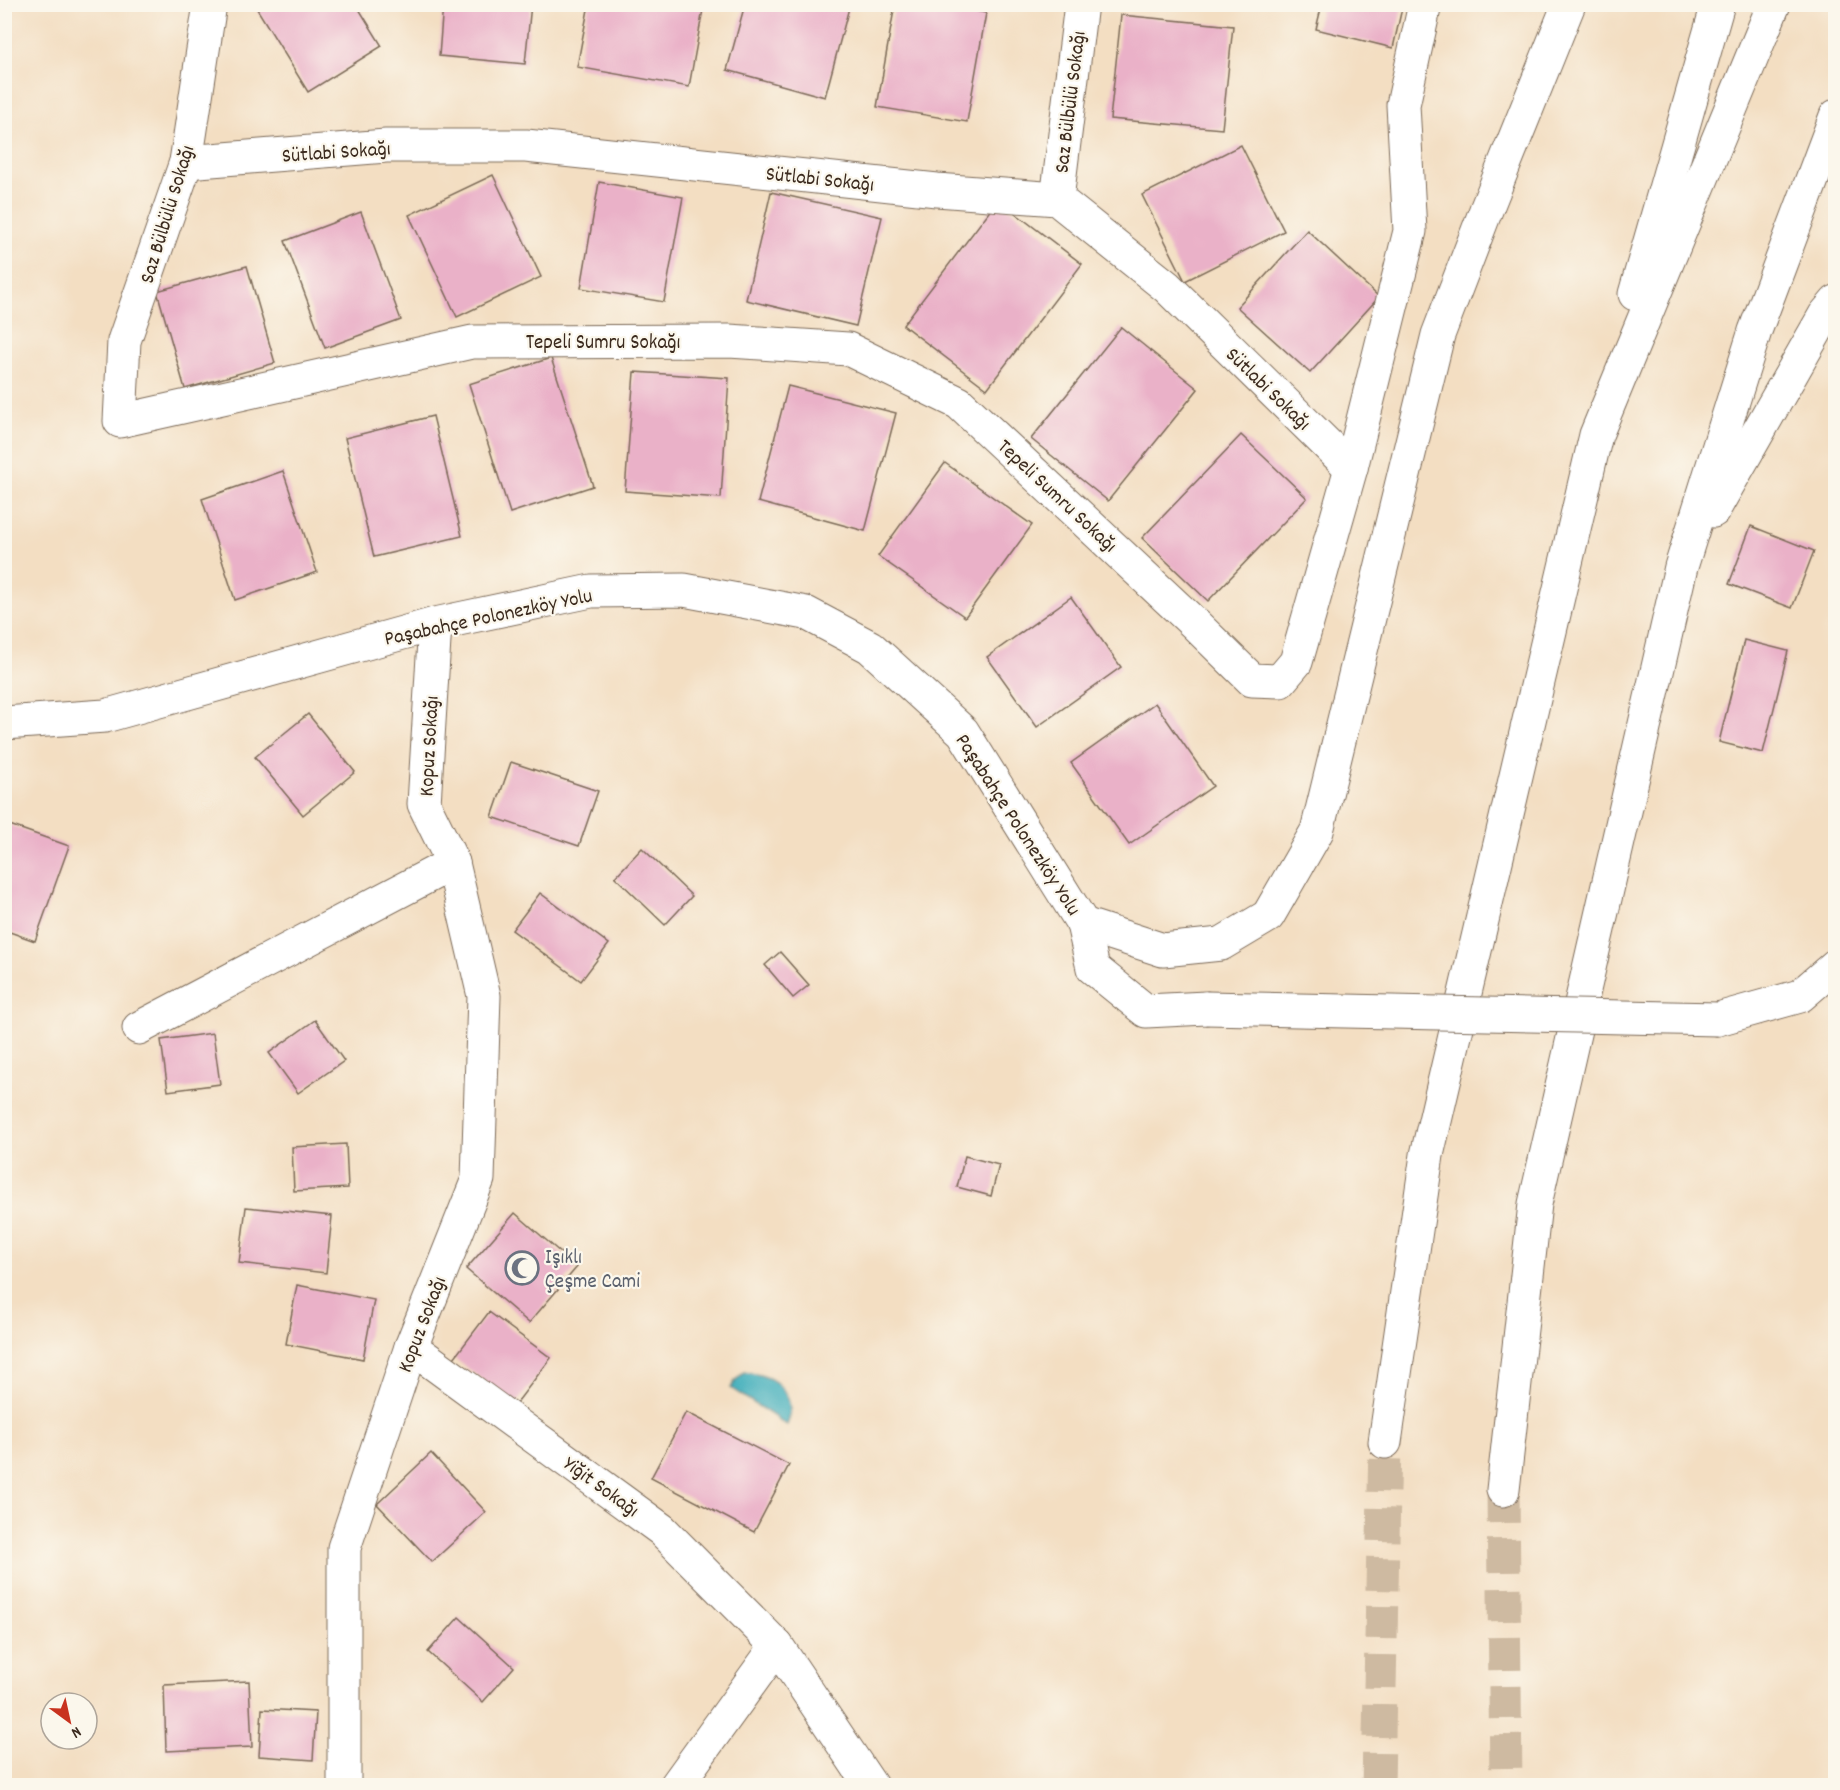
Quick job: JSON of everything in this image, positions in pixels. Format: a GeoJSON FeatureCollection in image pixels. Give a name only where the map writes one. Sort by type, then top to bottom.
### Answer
{"type":"FeatureCollection","features":[{"type":"Feature","properties":{"kind":"main road","name":"Saz Bülbülü Sokağı"},"geometry":{"type":"LineString","coordinates":[[120,421],[124,341],[186,162],[210,4]]}},
{"type":"Feature","properties":{"kind":"main road","name":"Saz Bülbülü Sokağı"},"geometry":{"type":"LineString","coordinates":[[1057,199],[1081,4]]}},
{"type":"Feature","properties":{"kind":"main road","name":"Tepeli Sumru Sokağı"},"geometry":{"type":"LineString","coordinates":[[120,421],[472,342],[729,341],[848,349],[959,403],[1188,617],[1252,680],[1280,681],[1296,662],[1351,468],[1410,231],[1403,105],[1425,4]]}},
{"type":"Feature","properties":{"kind":"main road"},"geometry":{"type":"LineString","coordinates":[[1569,4],[1485,210],[1438,335],[1317,831],[1268,916],[1221,945],[1163,950],[1083,924],[1092,968],[1146,1011],[1206,1008],[1718,1019],[1800,996],[1836,964]]}},
{"type":"Feature","properties":{"kind":"main road"},"geometry":{"type":"LineString","coordinates":[[1485,210],[1593,4]]}},
{"type":"Feature","properties":{"kind":"main road"},"geometry":{"type":"LineString","coordinates":[[1385,1442],[1427,1155],[1596,435],[1718,4]]}},
{"type":"Feature","properties":{"kind":"main road"},"geometry":{"type":"LineString","coordinates":[[1596,435],[1774,4]]}},
{"type":"Feature","properties":{"kind":"main road"},"geometry":{"type":"LineString","coordinates":[[1503,1490],[1535,1204],[1681,567],[1755,331],[1836,116]]}},
{"type":"Feature","properties":{"kind":"main road","name":"Sütlabi Sokağı"},"geometry":{"type":"LineString","coordinates":[[186,162],[386,146],[526,146],[937,190],[1057,199],[1167,287],[1351,468]]}},
{"type":"Feature","properties":{"kind":"main road"},"geometry":{"type":"LineString","coordinates":[[1681,567],[1825,315],[1836,302]]}},
{"type":"Feature","properties":{"kind":"main road","name":"Paşabahçe Polonezköy Yolu"},"geometry":{"type":"LineString","coordinates":[[4,723],[105,716],[435,624],[591,591],[684,590],[806,612],[870,647],[963,732],[1083,924]]}},
{"type":"Feature","properties":{"kind":"main road","name":"Kopuz Sokağı"},"geometry":{"type":"LineString","coordinates":[[344,1785],[344,1548],[411,1347],[477,1179],[484,996],[453,863],[424,804],[435,624]]}},
{"type":"Feature","properties":{"kind":"main road"},"geometry":{"type":"LineString","coordinates":[[139,1028],[453,863]]}},
{"type":"Feature","properties":{"kind":"main road","name":"Yiğit Sokağı"},"geometry":{"type":"LineString","coordinates":[[411,1347],[662,1530],[777,1646],[871,1785]]}},
{"type":"Feature","properties":{"kind":"main road"},"geometry":{"type":"LineString","coordinates":[[676,1785],[777,1646]]}},
{"type":"Feature","properties":{"kind":"water"},"geometry":{"type":"Polygon","coordinates":[[[744,1372],[770,1379],[782,1389],[789,1402],[787,1425],[731,1388],[744,1372]]]}},
{"type":"Feature","properties":{"kind":"building"},"geometry":{"type":"Polygon","coordinates":[[[264,4],[356,4],[382,46],[308,92],[257,9],[264,4]]]}},
{"type":"Feature","properties":{"kind":"building"},"geometry":{"type":"Polygon","coordinates":[[[443,4],[531,4],[525,64],[439,56],[443,4]]]}},
{"type":"Feature","properties":{"kind":"building"},"geometry":{"type":"Polygon","coordinates":[[[589,4],[704,4],[689,87],[577,67],[589,4]]]}},
{"type":"Feature","properties":{"kind":"building"},"geometry":{"type":"Polygon","coordinates":[[[745,4],[850,4],[825,97],[727,70],[745,4]]]}},
{"type":"Feature","properties":{"kind":"building"},"geometry":{"type":"Polygon","coordinates":[[[895,4],[939,4],[986,13],[967,122],[877,107],[895,4]]]}},
{"type":"Feature","properties":{"kind":"building"},"geometry":{"type":"Polygon","coordinates":[[[1322,4],[1388,4],[1402,8],[1393,48],[1316,29],[1322,4]]]}},
{"type":"Feature","properties":{"kind":"building"},"geometry":{"type":"Polygon","coordinates":[[[1121,15],[1233,26],[1222,129],[1110,119],[1121,15]]]}},
{"type":"Feature","properties":{"kind":"building"},"geometry":{"type":"Polygon","coordinates":[[[1241,145],[1284,231],[1185,281],[1142,195],[1241,145]]]}},
{"type":"Feature","properties":{"kind":"building"},"geometry":{"type":"Polygon","coordinates":[[[493,175],[541,277],[457,317],[409,215],[493,175]]]}},
{"type":"Feature","properties":{"kind":"building"},"geometry":{"type":"Polygon","coordinates":[[[599,182],[683,197],[664,302],[581,288],[599,182]]]}},
{"type":"Feature","properties":{"kind":"building"},"geometry":{"type":"Polygon","coordinates":[[[771,192],[882,217],[856,326],[746,300],[771,192]]]}},
{"type":"Feature","properties":{"kind":"building"},"geometry":{"type":"Polygon","coordinates":[[[998,200],[1082,264],[987,389],[903,325],[998,200]]]}},
{"type":"Feature","properties":{"kind":"building"},"geometry":{"type":"Polygon","coordinates":[[[361,212],[401,320],[325,348],[285,241],[361,212]]]}},
{"type":"Feature","properties":{"kind":"building"},"geometry":{"type":"Polygon","coordinates":[[[1307,230],[1379,297],[1310,373],[1237,307],[1307,230]]]}},
{"type":"Feature","properties":{"kind":"building"},"geometry":{"type":"Polygon","coordinates":[[[247,266],[275,363],[185,389],[157,291],[247,266]]]}},
{"type":"Feature","properties":{"kind":"building"},"geometry":{"type":"Polygon","coordinates":[[[1121,327],[1198,389],[1108,501],[1031,439],[1121,327]]]}},
{"type":"Feature","properties":{"kind":"building"},"geometry":{"type":"Polygon","coordinates":[[[551,358],[593,486],[510,513],[469,384],[551,358]]]}},
{"type":"Feature","properties":{"kind":"building"},"geometry":{"type":"Polygon","coordinates":[[[634,372],[729,378],[721,498],[625,491],[634,372]]]}},
{"type":"Feature","properties":{"kind":"building"},"geometry":{"type":"Polygon","coordinates":[[[788,386],[896,413],[865,531],[758,502],[788,386]]]}},
{"type":"Feature","properties":{"kind":"building"},"geometry":{"type":"Polygon","coordinates":[[[433,416],[462,536],[374,557],[345,438],[433,416]]]}},
{"type":"Feature","properties":{"kind":"building"},"geometry":{"type":"Polygon","coordinates":[[[1241,435],[1307,498],[1208,601],[1142,538],[1241,435]]]}},
{"type":"Feature","properties":{"kind":"building"},"geometry":{"type":"Polygon","coordinates":[[[945,463],[1032,525],[965,617],[878,556],[945,463]]]}},
{"type":"Feature","properties":{"kind":"building"},"geometry":{"type":"Polygon","coordinates":[[[283,471],[317,572],[235,600],[202,499],[283,471]]]}},
{"type":"Feature","properties":{"kind":"building"},"geometry":{"type":"Polygon","coordinates":[[[1751,526],[1814,551],[1792,608],[1729,584],[1751,526]]]}},
{"type":"Feature","properties":{"kind":"building"},"geometry":{"type":"Polygon","coordinates":[[[1071,597],[1121,667],[1037,727],[987,657],[1071,597]]]}},
{"type":"Feature","properties":{"kind":"building"},"geometry":{"type":"Polygon","coordinates":[[[1744,640],[1788,651],[1763,753],[1719,742],[1744,640]]]}},
{"type":"Feature","properties":{"kind":"building"},"geometry":{"type":"Polygon","coordinates":[[[1155,703],[1213,786],[1129,845],[1071,763],[1155,703]]]}},
{"type":"Feature","properties":{"kind":"building"},"geometry":{"type":"Polygon","coordinates":[[[308,714],[355,772],[303,815],[255,757],[308,714]]]}},
{"type":"Feature","properties":{"kind":"building"},"geometry":{"type":"Polygon","coordinates":[[[511,762],[598,791],[579,846],[492,817],[511,762]]]}},
{"type":"Feature","properties":{"kind":"building"},"geometry":{"type":"Polygon","coordinates":[[[4,823],[69,846],[35,941],[4,930],[4,823]]]}},
{"type":"Feature","properties":{"kind":"building"},"geometry":{"type":"Polygon","coordinates":[[[642,848],[692,896],[665,925],[615,877],[642,848]]]}},
{"type":"Feature","properties":{"kind":"building"},"geometry":{"type":"Polygon","coordinates":[[[540,893],[609,944],[581,981],[512,930],[540,893]]]}},
{"type":"Feature","properties":{"kind":"building"},"geometry":{"type":"Polygon","coordinates":[[[780,952],[809,985],[793,998],[765,965],[780,952]]]}},
{"type":"Feature","properties":{"kind":"building"},"geometry":{"type":"Polygon","coordinates":[[[315,1020],[344,1061],[298,1093],[269,1053],[315,1020]]]}},
{"type":"Feature","properties":{"kind":"building"},"geometry":{"type":"Polygon","coordinates":[[[213,1033],[220,1084],[168,1091],[161,1040],[213,1033]]]}},
{"type":"Feature","properties":{"kind":"building"},"geometry":{"type":"Polygon","coordinates":[[[346,1144],[348,1188],[294,1191],[292,1147],[346,1144]]]}},
{"type":"Feature","properties":{"kind":"building"},"geometry":{"type":"Polygon","coordinates":[[[965,1156],[999,1165],[991,1196],[957,1187],[965,1156]]]}},
{"type":"Feature","properties":{"kind":"building"},"geometry":{"type":"Polygon","coordinates":[[[246,1207],[332,1216],[326,1273],[239,1263],[246,1207]]]}},
{"type":"Feature","properties":{"kind":"building","name":"Işıklı Çeşme Cami"},"geometry":{"type":"Polygon","coordinates":[[[515,1213],[577,1267],[529,1323],[466,1269],[515,1213]]]}},
{"type":"Feature","properties":{"kind":"building"},"geometry":{"type":"Polygon","coordinates":[[[297,1285],[374,1300],[363,1359],[286,1344],[297,1285]]]}},
{"type":"Feature","properties":{"kind":"building"},"geometry":{"type":"Polygon","coordinates":[[[489,1312],[551,1358],[515,1405],[454,1358],[489,1312]]]}},
{"type":"Feature","properties":{"kind":"building"},"geometry":{"type":"Polygon","coordinates":[[[686,1412],[789,1465],[754,1532],[651,1478],[686,1412]]]}},
{"type":"Feature","properties":{"kind":"building"},"geometry":{"type":"Polygon","coordinates":[[[431,1453],[486,1512],[432,1562],[377,1504],[431,1453]]]}},
{"type":"Feature","properties":{"kind":"building"},"geometry":{"type":"Polygon","coordinates":[[[459,1617],[514,1667],[483,1702],[428,1652],[459,1617]]]}},
{"type":"Feature","properties":{"kind":"building"},"geometry":{"type":"Polygon","coordinates":[[[249,1681],[252,1747],[166,1751],[164,1685],[249,1681]]]}},
{"type":"Feature","properties":{"kind":"building"},"geometry":{"type":"Polygon","coordinates":[[[262,1709],[316,1712],[313,1760],[259,1756],[262,1709]]]}},
{"type":"Feature","properties":{"kind":"tunnel"},"geometry":{"type":"LineString","coordinates":[[1378,1786],[1385,1442]]}},
{"type":"Feature","properties":{"kind":"tunnel"},"geometry":{"type":"LineString","coordinates":[[1503,1490],[1506,1786]]}},
{"type":"Feature","properties":{"kind":"place","name":"Işıklı Çeşme Cami"},"geometry":{"type":"Point","coordinates":[522,1268]}}]}
